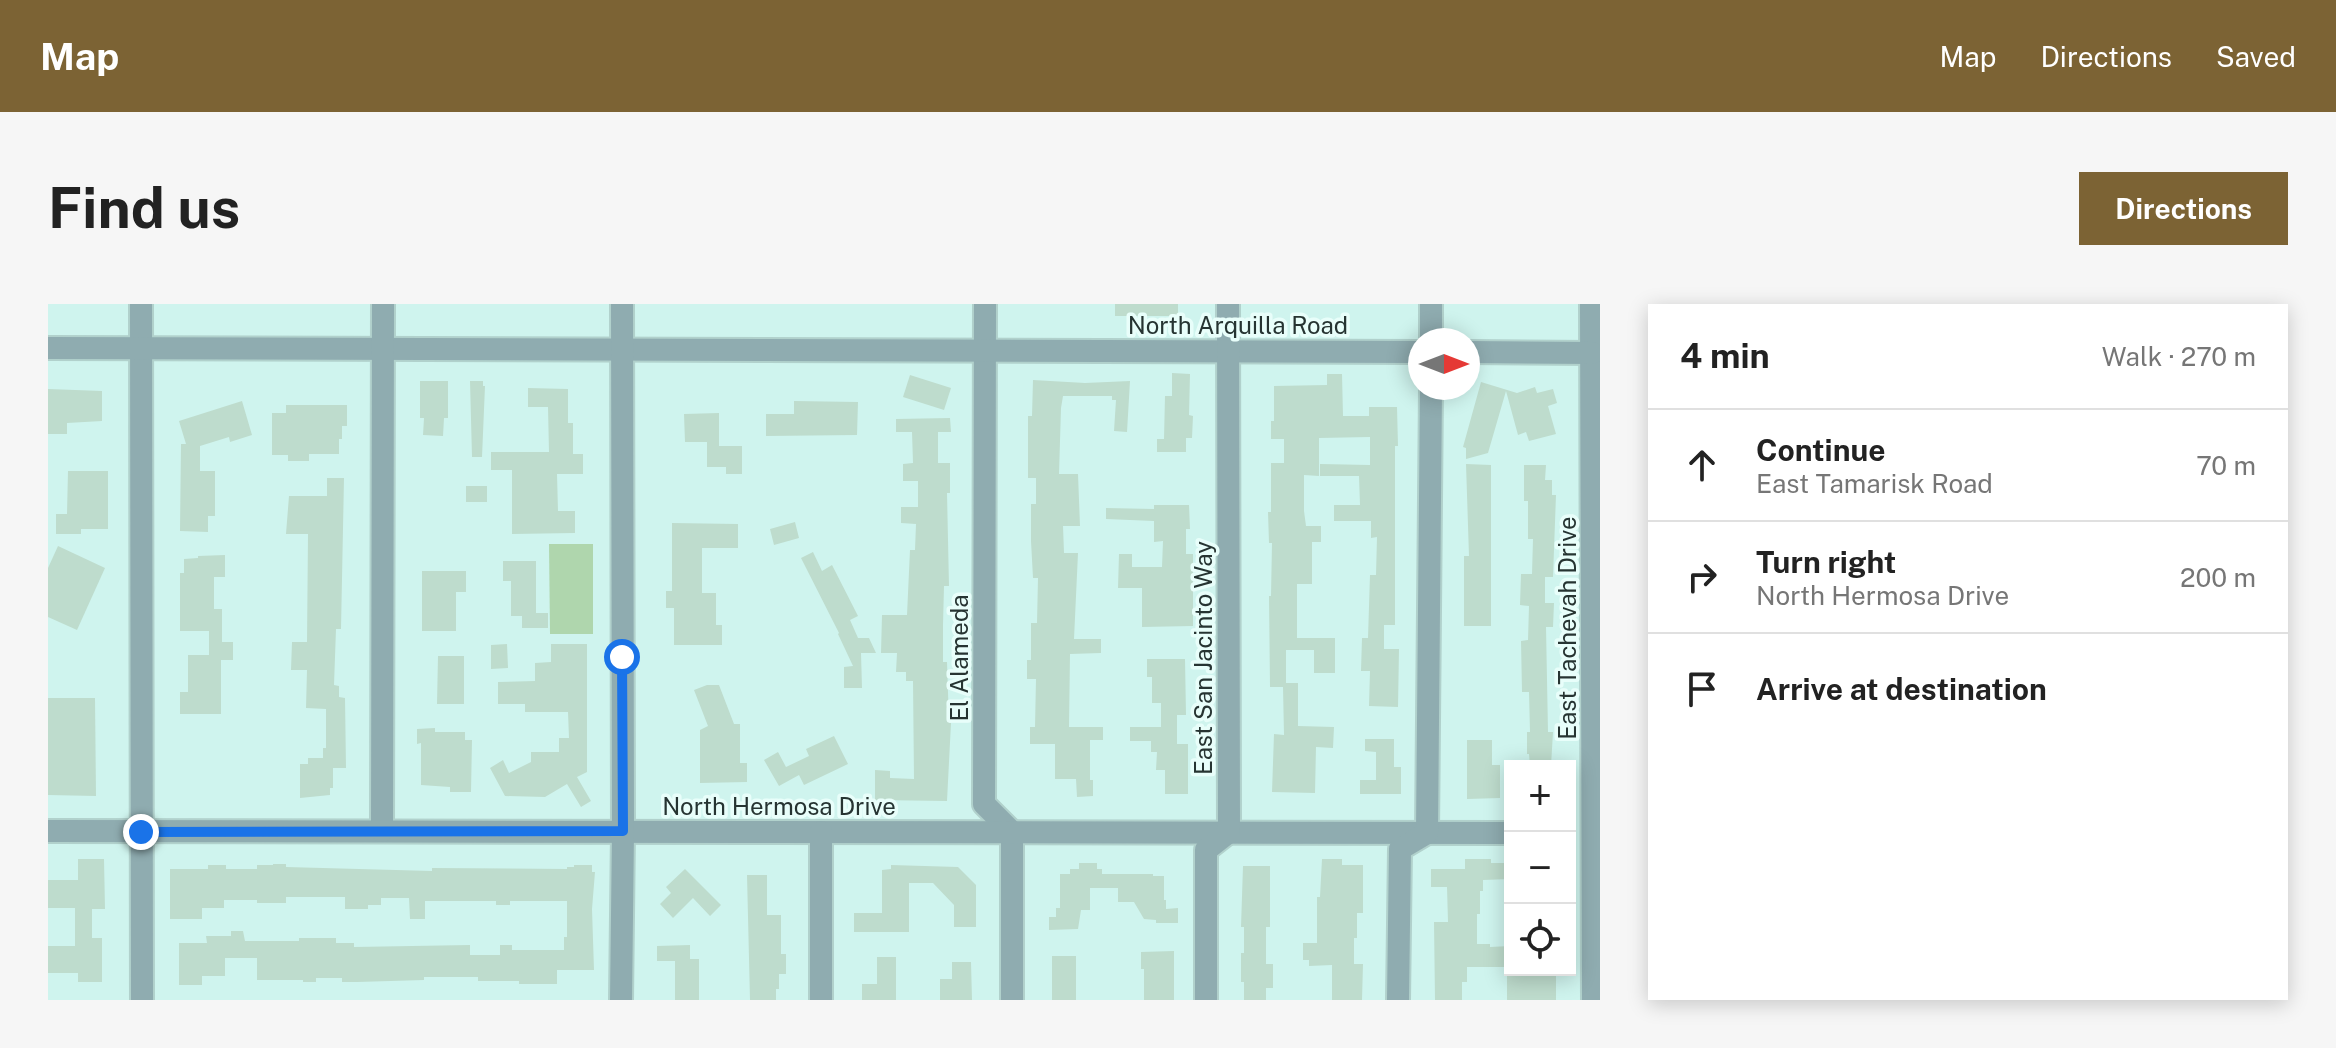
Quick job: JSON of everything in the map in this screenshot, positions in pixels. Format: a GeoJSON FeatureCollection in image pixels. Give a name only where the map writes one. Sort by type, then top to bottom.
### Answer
{"type":"FeatureCollection","features":[{"type":"Feature","properties":{"kind":"street"},"geometry":{"type":"LineString","coordinates":[[141,304],[142,1000]]}},
{"type":"Feature","properties":{"kind":"street"},"geometry":{"type":"LineString","coordinates":[[382,831],[383,304]]}},
{"type":"Feature","properties":{"kind":"street"},"geometry":{"type":"LineString","coordinates":[[621,1000],[622,304]]}},
{"type":"Feature","properties":{"kind":"street","name":"El Alameda"},"geometry":{"type":"LineString","coordinates":[[985,304],[984,804],[1012,832]]}},
{"type":"Feature","properties":{"kind":"street","name":"East San Jacinto Way"},"geometry":{"type":"LineString","coordinates":[[1228,304],[1229,832]]}},
{"type":"Feature","properties":{"kind":"street"},"geometry":{"type":"LineString","coordinates":[[1431,304],[1431,328]]}},
{"type":"Feature","properties":{"kind":"street","name":"East Tachevah Drive"},"geometry":{"type":"LineString","coordinates":[[1591,304],[1596,447],[1597,642],[1593,1000]]}},
{"type":"Feature","properties":{"kind":"street","name":"North Arquilla Road"},"geometry":{"type":"LineString","coordinates":[[48,348],[1408,352]]}},
{"type":"Feature","properties":{"kind":"street"},"geometry":{"type":"LineString","coordinates":[[1480,352],[1592,353]]}},
{"type":"Feature","properties":{"kind":"street"},"geometry":{"type":"LineString","coordinates":[[1398,1000],[1400,849],[1427,833],[1431,400]]}},
{"type":"Feature","properties":{"kind":"street","name":"North Hermosa Drive"},"geometry":{"type":"LineString","coordinates":[[48,831],[1504,833]]}},
{"type":"Feature","properties":{"kind":"street"},"geometry":{"type":"LineString","coordinates":[[821,832],[821,1000]]}},
{"type":"Feature","properties":{"kind":"street"},"geometry":{"type":"LineString","coordinates":[[1012,832],[1012,1000]]}},
{"type":"Feature","properties":{"kind":"street"},"geometry":{"type":"LineString","coordinates":[[1206,1000],[1206,850],[1229,832]]}},
{"type":"Feature","properties":{"kind":"street"},"geometry":{"type":"LineString","coordinates":[[1576,833],[1596,834]]}},
{"type":"Feature","properties":{"kind":"green space"},"geometry":{"type":"Polygon","coordinates":[[[549,544],[593,544],[593,634],[550,634],[549,544]]]}},
{"type":"Feature","properties":{"kind":"building"},"geometry":{"type":"Polygon","coordinates":[[[1115,304],[1178,304],[1178,316],[1115,316],[1115,304]]]}},
{"type":"Feature","properties":{"kind":"building"},"geometry":{"type":"Polygon","coordinates":[[[1172,373],[1190,374],[1192,438],[1186,438],[1186,452],[1157,452],[1157,439],[1164,439],[1165,396],[1172,396],[1172,373]]]}},
{"type":"Feature","properties":{"kind":"building"},"geometry":{"type":"Polygon","coordinates":[[[1327,374],[1342,374],[1343,416],[1369,416],[1369,407],[1397,407],[1395,625],[1384,625],[1384,649],[1399,649],[1398,707],[1369,706],[1370,671],[1361,671],[1362,638],[1368,638],[1370,575],[1376,575],[1377,537],[1371,538],[1371,521],[1334,521],[1334,505],[1360,505],[1359,476],[1320,476],[1320,464],[1370,465],[1370,437],[1319,438],[1319,476],[1304,475],[1304,511],[1306,526],[1321,526],[1321,542],[1312,542],[1312,584],[1297,584],[1297,638],[1335,638],[1335,673],[1314,673],[1314,650],[1286,650],[1286,683],[1298,683],[1298,726],[1334,727],[1333,748],[1316,747],[1315,793],[1272,792],[1274,734],[1284,735],[1283,687],[1270,687],[1272,543],[1269,543],[1268,512],[1271,512],[1271,463],[1284,463],[1284,439],[1271,439],[1274,386],[1327,385],[1327,374]]]}},
{"type":"Feature","properties":{"kind":"building"},"geometry":{"type":"Polygon","coordinates":[[[910,375],[951,388],[944,410],[903,397],[910,375]]]}},
{"type":"Feature","properties":{"kind":"building"},"geometry":{"type":"Polygon","coordinates":[[[1033,380],[1085,383],[1130,381],[1127,432],[1114,431],[1116,400],[1112,400],[1112,396],[1063,396],[1061,408],[1059,474],[1078,474],[1080,526],[1063,526],[1064,553],[1078,553],[1074,639],[1101,639],[1101,653],[1070,654],[1069,727],[1103,727],[1103,740],[1090,740],[1093,796],[1077,797],[1076,779],[1055,779],[1055,744],[1030,744],[1030,727],[1035,727],[1036,679],[1027,679],[1027,660],[1031,660],[1031,623],[1037,623],[1038,578],[1033,578],[1031,541],[1031,504],[1036,504],[1036,478],[1028,478],[1028,416],[1032,416],[1033,380]]]}},
{"type":"Feature","properties":{"kind":"building"},"geometry":{"type":"Polygon","coordinates":[[[420,381],[448,381],[448,418],[444,418],[443,436],[423,435],[420,381]]]}},
{"type":"Feature","properties":{"kind":"building"},"geometry":{"type":"Polygon","coordinates":[[[470,381],[483,381],[485,386],[482,457],[472,457],[470,381]]]}},
{"type":"Feature","properties":{"kind":"building"},"geometry":{"type":"Polygon","coordinates":[[[1481,382],[1517,393],[1535,387],[1537,393],[1553,389],[1557,403],[1548,406],[1556,434],[1529,441],[1526,432],[1518,435],[1506,391],[1488,453],[1466,459],[1466,448],[1463,447],[1476,400],[1480,400],[1481,382]]]}},
{"type":"Feature","properties":{"kind":"building"},"geometry":{"type":"Polygon","coordinates":[[[528,388],[568,389],[568,423],[573,423],[573,454],[583,454],[583,474],[557,474],[558,511],[575,511],[575,533],[512,534],[512,470],[491,470],[491,452],[549,452],[548,407],[528,407],[528,388]]]}},
{"type":"Feature","properties":{"kind":"building"},"geometry":{"type":"Polygon","coordinates":[[[48,389],[102,391],[102,421],[67,423],[67,434],[48,434],[48,389]]]}},
{"type":"Feature","properties":{"kind":"building"},"geometry":{"type":"Polygon","coordinates":[[[242,401],[252,435],[230,442],[229,437],[200,446],[200,471],[215,471],[215,516],[208,516],[208,532],[180,531],[181,444],[186,444],[179,421],[242,401]]]}},
{"type":"Feature","properties":{"kind":"building"},"geometry":{"type":"Polygon","coordinates":[[[794,401],[858,402],[857,435],[766,436],[766,414],[794,414],[794,401]]]}},
{"type":"Feature","properties":{"kind":"building"},"geometry":{"type":"Polygon","coordinates":[[[286,405],[347,405],[347,426],[342,426],[339,454],[309,454],[309,461],[288,461],[288,455],[272,455],[272,413],[286,413],[286,405]]]}},
{"type":"Feature","properties":{"kind":"building"},"geometry":{"type":"Polygon","coordinates":[[[719,413],[719,446],[742,446],[742,474],[726,474],[726,467],[707,467],[707,442],[685,442],[684,414],[719,413]]]}},
{"type":"Feature","properties":{"kind":"building"},"geometry":{"type":"Polygon","coordinates":[[[950,418],[951,432],[938,432],[938,463],[950,463],[950,493],[947,493],[949,586],[944,586],[943,625],[943,662],[947,662],[951,723],[947,801],[875,800],[875,770],[890,771],[890,778],[914,779],[913,681],[906,681],[906,672],[896,672],[897,653],[881,653],[882,615],[907,615],[910,550],[915,550],[916,524],[901,523],[901,507],[918,507],[918,481],[903,481],[903,464],[913,463],[912,432],[896,432],[896,419],[950,418]]]}},
{"type":"Feature","properties":{"kind":"building"},"geometry":{"type":"Polygon","coordinates":[[[1466,464],[1491,465],[1491,626],[1464,626],[1464,556],[1469,556],[1466,464]]]}},
{"type":"Feature","properties":{"kind":"building"},"geometry":{"type":"Polygon","coordinates":[[[1524,465],[1546,465],[1545,480],[1552,480],[1552,495],[1556,495],[1553,577],[1545,577],[1545,603],[1554,603],[1553,627],[1546,627],[1548,732],[1553,732],[1551,760],[1530,760],[1527,754],[1529,692],[1522,692],[1521,641],[1528,640],[1529,606],[1520,605],[1521,574],[1532,574],[1533,539],[1528,539],[1528,501],[1524,501],[1524,465]]]}},
{"type":"Feature","properties":{"kind":"building"},"geometry":{"type":"Polygon","coordinates":[[[68,471],[108,471],[108,529],[81,529],[81,534],[56,534],[56,514],[67,514],[68,471]]]}},
{"type":"Feature","properties":{"kind":"building"},"geometry":{"type":"Polygon","coordinates":[[[327,478],[344,478],[341,629],[336,629],[334,685],[339,686],[339,697],[345,698],[346,768],[333,768],[330,795],[300,798],[300,764],[308,764],[308,758],[323,758],[323,748],[326,748],[326,709],[306,708],[307,670],[291,670],[292,642],[307,642],[308,534],[286,534],[289,496],[327,496],[327,478]]]}},
{"type":"Feature","properties":{"kind":"building"},"geometry":{"type":"Polygon","coordinates":[[[466,486],[487,486],[487,502],[466,502],[466,486]]]}},
{"type":"Feature","properties":{"kind":"building"},"geometry":{"type":"Polygon","coordinates":[[[1154,505],[1189,505],[1190,529],[1186,529],[1186,554],[1193,554],[1193,626],[1142,627],[1142,588],[1118,588],[1119,554],[1132,554],[1132,567],[1162,567],[1163,541],[1154,542],[1154,521],[1106,519],[1106,508],[1154,509],[1154,505]]]}},
{"type":"Feature","properties":{"kind":"building"},"geometry":{"type":"Polygon","coordinates":[[[795,522],[799,538],[774,545],[770,529],[795,522]]]}},
{"type":"Feature","properties":{"kind":"building"},"geometry":{"type":"Polygon","coordinates":[[[672,523],[738,524],[738,548],[702,548],[702,593],[716,593],[716,625],[722,625],[722,645],[674,645],[674,608],[666,608],[666,591],[672,591],[672,523]]]}},
{"type":"Feature","properties":{"kind":"building"},"geometry":{"type":"Polygon","coordinates":[[[58,546],[105,568],[77,630],[48,617],[48,568],[58,546]]]}},
{"type":"Feature","properties":{"kind":"building"},"geometry":{"type":"Polygon","coordinates":[[[813,552],[822,571],[832,565],[858,616],[850,620],[858,638],[869,638],[876,653],[861,653],[862,688],[844,688],[844,667],[853,666],[801,558],[813,552]]]}},
{"type":"Feature","properties":{"kind":"building"},"geometry":{"type":"Polygon","coordinates":[[[225,555],[225,577],[214,577],[214,609],[222,609],[222,642],[233,642],[233,660],[221,660],[221,714],[180,714],[180,692],[188,692],[188,655],[209,655],[209,631],[180,631],[180,573],[184,573],[184,559],[225,555]]]}},
{"type":"Feature","properties":{"kind":"building"},"geometry":{"type":"Polygon","coordinates":[[[503,561],[536,561],[536,613],[548,613],[548,628],[522,628],[522,616],[511,616],[511,581],[503,581],[503,561]]]}},
{"type":"Feature","properties":{"kind":"building"},"geometry":{"type":"Polygon","coordinates":[[[422,571],[466,571],[466,592],[456,592],[456,631],[422,631],[422,571]]]}},
{"type":"Feature","properties":{"kind":"building"},"geometry":{"type":"Polygon","coordinates":[[[507,644],[508,668],[491,669],[491,645],[507,644]]]}},
{"type":"Feature","properties":{"kind":"building"},"geometry":{"type":"Polygon","coordinates":[[[551,644],[587,644],[587,772],[577,777],[591,801],[581,807],[567,784],[545,797],[505,796],[490,768],[503,760],[509,773],[531,762],[531,752],[559,752],[559,738],[569,738],[568,712],[525,712],[525,704],[498,704],[498,682],[535,681],[535,663],[551,662],[551,644]]]}},
{"type":"Feature","properties":{"kind":"building"},"geometry":{"type":"Polygon","coordinates":[[[438,656],[464,656],[464,704],[437,704],[438,656]]]}},
{"type":"Feature","properties":{"kind":"building"},"geometry":{"type":"Polygon","coordinates":[[[1147,659],[1185,659],[1186,715],[1177,715],[1177,744],[1188,744],[1188,794],[1165,794],[1165,770],[1156,770],[1157,752],[1151,752],[1151,741],[1130,741],[1130,727],[1161,727],[1161,703],[1152,703],[1152,677],[1147,677],[1147,659]]]}},
{"type":"Feature","properties":{"kind":"building"},"geometry":{"type":"Polygon","coordinates":[[[719,685],[734,724],[740,724],[740,763],[747,763],[747,782],[700,783],[700,730],[708,726],[694,690],[719,685]]]}},
{"type":"Feature","properties":{"kind":"building"},"geometry":{"type":"Polygon","coordinates":[[[48,698],[95,698],[96,796],[48,795],[48,698]]]}},
{"type":"Feature","properties":{"kind":"building"},"geometry":{"type":"Polygon","coordinates":[[[435,728],[435,732],[465,732],[465,740],[472,740],[471,792],[450,792],[450,787],[421,785],[421,743],[417,744],[417,729],[435,728]]]}},
{"type":"Feature","properties":{"kind":"building"},"geometry":{"type":"Polygon","coordinates":[[[834,736],[848,764],[804,785],[799,775],[779,786],[764,760],[778,752],[786,767],[809,756],[806,749],[834,736]]]}},
{"type":"Feature","properties":{"kind":"building"},"geometry":{"type":"Polygon","coordinates":[[[1365,739],[1394,739],[1394,767],[1401,767],[1401,794],[1360,794],[1360,780],[1376,780],[1376,752],[1365,751],[1365,739]]]}},
{"type":"Feature","properties":{"kind":"building"},"geometry":{"type":"Polygon","coordinates":[[[1467,740],[1492,740],[1492,765],[1500,765],[1500,798],[1467,799],[1467,740]]]}},
{"type":"Feature","properties":{"kind":"building"},"geometry":{"type":"Polygon","coordinates":[[[78,859],[104,859],[105,909],[92,909],[92,938],[102,938],[102,982],[78,982],[78,973],[48,973],[48,946],[75,946],[75,908],[48,908],[48,880],[78,880],[78,859]]]}},
{"type":"Feature","properties":{"kind":"building"},"geometry":{"type":"Polygon","coordinates":[[[1322,859],[1342,859],[1342,865],[1363,865],[1363,913],[1357,913],[1357,938],[1354,938],[1354,964],[1363,964],[1362,1000],[1332,1000],[1332,965],[1309,966],[1309,960],[1303,960],[1303,943],[1317,943],[1317,897],[1320,897],[1322,859]]]}},
{"type":"Feature","properties":{"kind":"building"},"geometry":{"type":"Polygon","coordinates":[[[1465,859],[1491,859],[1491,863],[1504,863],[1504,879],[1483,880],[1480,914],[1477,914],[1477,944],[1504,946],[1504,967],[1467,967],[1467,982],[1462,982],[1462,1000],[1435,1000],[1434,922],[1448,922],[1447,887],[1431,887],[1431,869],[1465,869],[1465,859]]]}},
{"type":"Feature","properties":{"kind":"building"},"geometry":{"type":"Polygon","coordinates":[[[1079,863],[1097,863],[1097,869],[1102,869],[1102,874],[1164,876],[1166,909],[1178,908],[1178,923],[1156,923],[1156,920],[1144,919],[1134,902],[1118,902],[1118,888],[1090,888],[1090,910],[1081,910],[1078,929],[1049,930],[1049,917],[1056,917],[1056,908],[1060,908],[1060,874],[1070,874],[1070,869],[1079,869],[1079,863]]]}},
{"type":"Feature","properties":{"kind":"building"},"geometry":{"type":"Polygon","coordinates":[[[286,864],[286,867],[432,871],[432,868],[567,869],[574,865],[592,865],[592,872],[595,872],[592,909],[594,970],[557,970],[557,984],[478,981],[478,977],[357,982],[342,982],[342,978],[316,978],[316,982],[303,982],[257,980],[257,958],[225,958],[225,976],[202,976],[202,985],[179,985],[179,943],[207,943],[206,936],[231,936],[231,931],[243,931],[245,941],[336,938],[336,943],[354,943],[354,947],[470,945],[470,955],[500,955],[500,945],[512,945],[512,950],[564,950],[567,901],[510,901],[510,905],[496,905],[496,901],[425,901],[425,919],[410,919],[409,898],[381,898],[381,905],[368,905],[368,909],[345,909],[345,897],[286,897],[286,903],[224,900],[224,908],[202,908],[202,919],[170,919],[170,869],[208,869],[208,865],[226,865],[226,869],[257,869],[257,865],[286,864]]]}},
{"type":"Feature","properties":{"kind":"building"},"geometry":{"type":"Polygon","coordinates":[[[891,865],[958,867],[976,885],[976,927],[954,927],[954,905],[933,883],[909,883],[909,932],[854,932],[854,913],[882,913],[882,870],[891,869],[891,865]]]}},
{"type":"Feature","properties":{"kind":"building"},"geometry":{"type":"Polygon","coordinates":[[[1243,866],[1270,866],[1270,927],[1266,927],[1266,964],[1273,964],[1273,988],[1266,988],[1266,1000],[1244,1000],[1244,982],[1241,982],[1241,953],[1244,953],[1244,927],[1241,927],[1243,866]]]}},
{"type":"Feature","properties":{"kind":"building"},"geometry":{"type":"Polygon","coordinates":[[[685,869],[721,905],[710,916],[693,898],[673,918],[660,904],[671,893],[666,887],[685,869]]]}},
{"type":"Feature","properties":{"kind":"building"},"geometry":{"type":"Polygon","coordinates":[[[747,875],[767,875],[767,915],[781,915],[781,954],[786,954],[786,974],[779,974],[776,1000],[750,1000],[747,875]]]}},
{"type":"Feature","properties":{"kind":"building"},"geometry":{"type":"Polygon","coordinates":[[[690,945],[690,959],[699,959],[699,1000],[675,1000],[675,961],[657,961],[657,946],[690,945]]]}},
{"type":"Feature","properties":{"kind":"building"},"geometry":{"type":"Polygon","coordinates":[[[1174,951],[1174,1000],[1144,1000],[1141,952],[1174,951]]]}},
{"type":"Feature","properties":{"kind":"building"},"geometry":{"type":"Polygon","coordinates":[[[1052,956],[1076,956],[1076,1000],[1052,1000],[1052,956]]]}},
{"type":"Feature","properties":{"kind":"building"},"geometry":{"type":"Polygon","coordinates":[[[877,957],[896,957],[896,1000],[862,1000],[862,984],[877,984],[877,957]]]}},
{"type":"Feature","properties":{"kind":"building"},"geometry":{"type":"Polygon","coordinates":[[[952,962],[971,962],[972,1000],[940,1000],[940,979],[952,979],[952,962]]]}},
{"type":"Feature","properties":{"kind":"building"},"geometry":{"type":"Polygon","coordinates":[[[1507,976],[1556,976],[1556,1000],[1507,1000],[1507,976]]]}},
{"type":"Feature","properties":{"kind":"route"},"geometry":{"type":"LineString","coordinates":[[141,832],[623,831],[622,657]]}}]}
